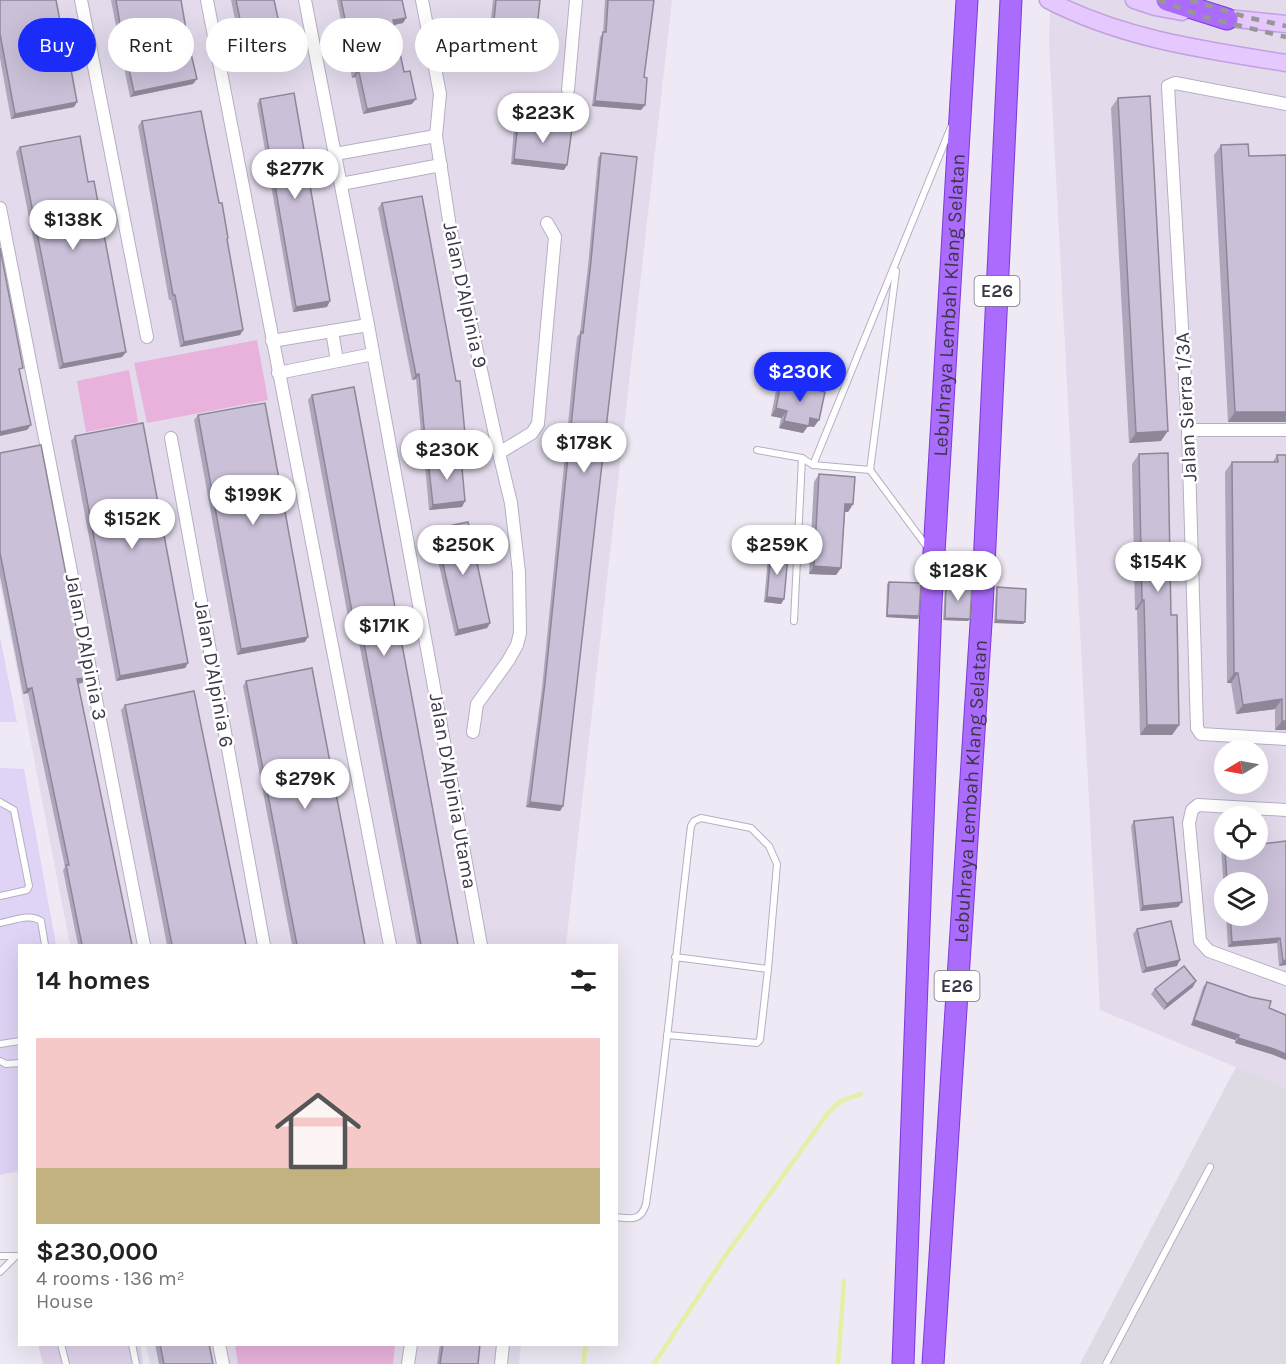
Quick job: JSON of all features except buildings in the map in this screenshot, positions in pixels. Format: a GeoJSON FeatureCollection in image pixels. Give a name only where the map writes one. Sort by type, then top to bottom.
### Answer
{"type":"FeatureCollection","features":[{"type":"Feature","properties":{"kind":"highway","name":"Lebuhraya Lembah Klang Selatan"},"geometry":{"type":"LineString","coordinates":[[903,1364],[933,556],[967,0]]}},
{"type":"Feature","properties":{"kind":"highway","name":"Lebuhraya Lembah Klang Selatan"},"geometry":{"type":"LineString","coordinates":[[933,1364],[982,608],[1011,0]]}},
{"type":"Feature","properties":{"kind":"highway"},"geometry":{"type":"LineString","coordinates":[[1167,0],[1227,19]]}},
{"type":"Feature","properties":{"kind":"main road"},"geometry":{"type":"LineString","coordinates":[[1134,0],[1155,7],[1227,19],[1286,24]]}},
{"type":"Feature","properties":{"kind":"main road"},"geometry":{"type":"LineString","coordinates":[[1056,4],[1129,33],[1185,47],[1286,63]]}},
{"type":"Feature","properties":{"kind":"street"},"geometry":{"type":"LineString","coordinates":[[81,0],[147,337]]}},
{"type":"Feature","properties":{"kind":"street"},"geometry":{"type":"LineString","coordinates":[[207,0],[390,944]]}},
{"type":"Feature","properties":{"kind":"street","name":"Jalan D'Alpinia Utama"},"geometry":{"type":"LineString","coordinates":[[305,0],[368,325],[481,944]]}},
{"type":"Feature","properties":{"kind":"street","name":"Jalan D'Alpinia 9"},"geometry":{"type":"LineString","coordinates":[[422,0],[440,94],[436,136],[450,227],[512,503],[519,573],[517,645],[477,704],[473,732]]}},
{"type":"Feature","properties":{"kind":"street"},"geometry":{"type":"LineString","coordinates":[[568,90],[576,0]]}},
{"type":"Feature","properties":{"kind":"street","name":"Jalan Sierra 1/3A"},"geometry":{"type":"LineString","coordinates":[[1286,104],[1175,83],[1168,86],[1188,430],[1197,728],[1201,734],[1286,739]]}},
{"type":"Feature","properties":{"kind":"street"},"geometry":{"type":"LineString","coordinates":[[335,154],[436,136]]}},
{"type":"Feature","properties":{"kind":"street"},"geometry":{"type":"LineString","coordinates":[[340,184],[441,165]]}},
{"type":"Feature","properties":{"kind":"street","name":"Jalan D'Alpinia 3"},"geometry":{"type":"LineString","coordinates":[[0,208],[144,944]]}},
{"type":"Feature","properties":{"kind":"street"},"geometry":{"type":"LineString","coordinates":[[499,453],[527,436],[538,424],[555,237],[547,224]]}},
{"type":"Feature","properties":{"kind":"street"},"geometry":{"type":"LineString","coordinates":[[272,341],[368,325]]}},
{"type":"Feature","properties":{"kind":"street"},"geometry":{"type":"LineString","coordinates":[[332,331],[337,361]]}},
{"type":"Feature","properties":{"kind":"street"},"geometry":{"type":"LineString","coordinates":[[278,373],[373,354]]}},
{"type":"Feature","properties":{"kind":"street"},"geometry":{"type":"LineString","coordinates":[[1188,430],[1286,430]]}},
{"type":"Feature","properties":{"kind":"street","name":"Jalan D'Alpinia 6"},"geometry":{"type":"LineString","coordinates":[[171,438],[264,944]]}},
{"type":"Feature","properties":{"kind":"street"},"geometry":{"type":"LineString","coordinates":[[1286,810],[1198,805],[1192,810],[1189,823],[1200,941],[1209,951],[1286,979]]}},
{"type":"Feature","properties":{"kind":"street"},"geometry":{"type":"LineString","coordinates":[[219,1346],[223,1364]]}},
{"type":"Feature","properties":{"kind":"street"},"geometry":{"type":"LineString","coordinates":[[408,1364],[411,1346]]}},
{"type":"Feature","properties":{"kind":"street"},"geometry":{"type":"LineString","coordinates":[[501,1364],[503,1346]]}},
{"type":"Feature","properties":{"kind":"lane"},"geometry":{"type":"LineString","coordinates":[[813,465],[960,105]]}},
{"type":"Feature","properties":{"kind":"lane"},"geometry":{"type":"LineString","coordinates":[[897,261],[870,470],[933,556]]}},
{"type":"Feature","properties":{"kind":"lane"},"geometry":{"type":"LineString","coordinates":[[757,450],[802,458],[813,465],[870,470]]}},
{"type":"Feature","properties":{"kind":"lane"},"geometry":{"type":"LineString","coordinates":[[794,621],[802,458]]}},
{"type":"Feature","properties":{"kind":"lane"},"geometry":{"type":"LineString","coordinates":[[0,802],[14,810],[28,886],[23,892],[0,896]]}},
{"type":"Feature","properties":{"kind":"lane"},"geometry":{"type":"LineString","coordinates":[[618,1217],[637,1218],[643,1213],[646,1204],[658,1124],[667,1035],[675,957],[691,826],[694,821],[701,818],[751,828],[769,846],[777,864],[760,1041],[757,1044],[667,1035]]}},
{"type":"Feature","properties":{"kind":"lane"},"geometry":{"type":"LineString","coordinates":[[0,923],[36,918],[41,921],[45,944]]}},
{"type":"Feature","properties":{"kind":"lane"},"geometry":{"type":"LineString","coordinates":[[675,957],[768,969]]}},
{"type":"Feature","properties":{"kind":"lane"},"geometry":{"type":"LineString","coordinates":[[0,1044],[18,1041]]}},
{"type":"Feature","properties":{"kind":"lane"},"geometry":{"type":"LineString","coordinates":[[0,1061],[6,1064],[18,1063]]}},
{"type":"Feature","properties":{"kind":"lane"},"geometry":{"type":"LineString","coordinates":[[1106,1364],[1210,1167]]}},
{"type":"Feature","properties":{"kind":"lane"},"geometry":{"type":"LineString","coordinates":[[0,1256],[18,1255]]}},
{"type":"Feature","properties":{"kind":"lane"},"geometry":{"type":"LineString","coordinates":[[0,1272],[18,1255]]}},
{"type":"Feature","properties":{"kind":"lane"},"geometry":{"type":"LineString","coordinates":[[62,1346],[66,1364]]}},
{"type":"Feature","properties":{"kind":"lane"},"geometry":{"type":"LineString","coordinates":[[132,1346],[136,1364]]}},
{"type":"Feature","properties":{"kind":"shaded area"},"geometry":{"type":"Polygon","coordinates":[[[0,0],[672,0],[566,944],[70,944],[0,583],[0,0]]]}},
{"type":"Feature","properties":{"kind":"shaded area"},"geometry":{"type":"Polygon","coordinates":[[[1050,0],[1286,0],[1286,1088],[1100,1010],[1049,44],[1050,0]]]}},
{"type":"Feature","properties":{"kind":"shaded area"},"geometry":{"type":"Polygon","coordinates":[[[257,340],[268,400],[147,423],[134,363],[257,340]]]}},
{"type":"Feature","properties":{"kind":"shaded area"},"geometry":{"type":"Polygon","coordinates":[[[129,370],[138,422],[86,432],[77,381],[129,370]]]}},
{"type":"Feature","properties":{"kind":"shaded area"},"geometry":{"type":"Polygon","coordinates":[[[0,637],[17,722],[0,722],[0,637]]]}},
{"type":"Feature","properties":{"kind":"shaded area"},"geometry":{"type":"Polygon","coordinates":[[[0,768],[24,769],[56,944],[18,944],[18,1171],[0,1175],[0,768]]]}},
{"type":"Feature","properties":{"kind":"shaded area"},"geometry":{"type":"Polygon","coordinates":[[[1236,1067],[1286,1088],[1286,1364],[1080,1364],[1236,1067]]]}},
{"type":"Feature","properties":{"kind":"shaded area"},"geometry":{"type":"Polygon","coordinates":[[[38,1346],[140,1346],[143,1364],[43,1364],[38,1346]]]}},
{"type":"Feature","properties":{"kind":"shaded area"},"geometry":{"type":"Polygon","coordinates":[[[146,1346],[521,1346],[519,1364],[150,1364],[146,1346]]]}},
{"type":"Feature","properties":{"kind":"shaded area"},"geometry":{"type":"Polygon","coordinates":[[[235,1346],[395,1346],[393,1364],[238,1364],[235,1346]]]}},
{"type":"Feature","properties":{"kind":"waterway"},"geometry":{"type":"LineString","coordinates":[[654,1364],[723,1259],[828,1113],[841,1101],[861,1094]]}},
{"type":"Feature","properties":{"kind":"waterway"},"geometry":{"type":"LineString","coordinates":[[838,1364],[844,1281]]}},
{"type":"Feature","properties":{"kind":"waterway"},"geometry":{"type":"LineString","coordinates":[[583,1364],[586,1346]]}},
{"type":"Feature","properties":{"kind":"railway"},"geometry":{"type":"LineString","coordinates":[[1158,0],[1208,18],[1286,37]]}},
{"type":"Feature","properties":{"kind":"railway"},"geometry":{"type":"LineString","coordinates":[[1190,0],[1286,26]]}}]}
